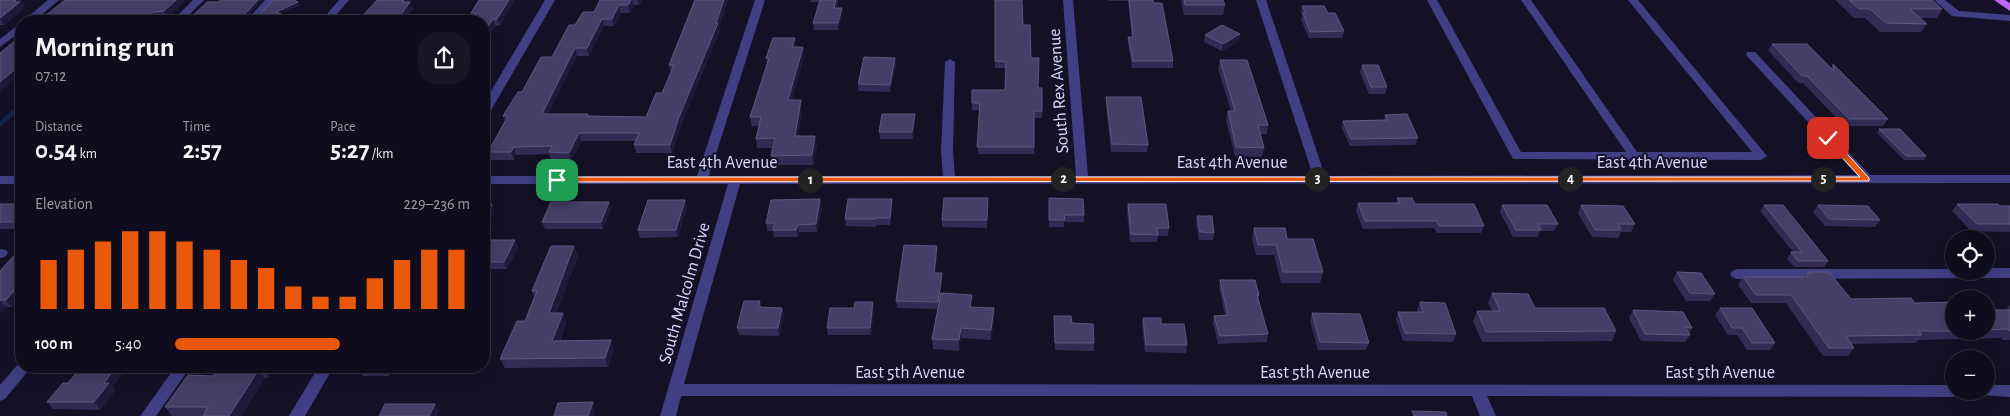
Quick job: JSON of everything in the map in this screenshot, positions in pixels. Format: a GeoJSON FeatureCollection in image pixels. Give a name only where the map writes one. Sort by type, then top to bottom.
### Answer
{"type":"FeatureCollection","features":[{"type":"Feature","properties":{"kind":"main road"},"geometry":{"type":"LineString","coordinates":[[1999,0],[2010,8]]}},
{"type":"Feature","properties":{"kind":"street"},"geometry":{"type":"LineString","coordinates":[[35,15],[54,0]]}},
{"type":"Feature","properties":{"kind":"street"},"geometry":{"type":"LineString","coordinates":[[183,15],[199,0]]}},
{"type":"Feature","properties":{"kind":"street"},"geometry":{"type":"LineString","coordinates":[[256,15],[270,0]]}},
{"type":"Feature","properties":{"kind":"street"},"geometry":{"type":"LineString","coordinates":[[331,15],[344,0]]}},
{"type":"Feature","properties":{"kind":"street"},"geometry":{"type":"LineString","coordinates":[[490,102],[550,0]]}},
{"type":"Feature","properties":{"kind":"street"},"geometry":{"type":"LineString","coordinates":[[702,180],[760,0]]}},
{"type":"Feature","properties":{"kind":"street","name":"South Rex Avenue"},"geometry":{"type":"LineString","coordinates":[[1068,0],[1082,179]]}},
{"type":"Feature","properties":{"kind":"street"},"geometry":{"type":"LineString","coordinates":[[1261,0],[1320,179]]}},
{"type":"Feature","properties":{"kind":"street"},"geometry":{"type":"LineString","coordinates":[[1432,0],[1518,156],[1761,156],[1632,0]]}},
{"type":"Feature","properties":{"kind":"street"},"geometry":{"type":"LineString","coordinates":[[1526,0],[1634,156]]}},
{"type":"Feature","properties":{"kind":"street"},"geometry":{"type":"LineString","coordinates":[[1939,0],[1956,14],[2010,18]]}},
{"type":"Feature","properties":{"kind":"street"},"geometry":{"type":"LineString","coordinates":[[0,44],[15,31]]}},
{"type":"Feature","properties":{"kind":"street"},"geometry":{"type":"LineString","coordinates":[[1751,54],[1867,179]]}},
{"type":"Feature","properties":{"kind":"street"},"geometry":{"type":"LineString","coordinates":[[950,62],[947,152],[950,180]]}},
{"type":"Feature","properties":{"kind":"street","name":"East 4th Avenue"},"geometry":{"type":"LineString","coordinates":[[490,180],[2010,179]]}},
{"type":"Feature","properties":{"kind":"street","name":"South Malcolm Drive"},"geometry":{"type":"LineString","coordinates":[[668,416],[735,180]]}},
{"type":"Feature","properties":{"kind":"street"},"geometry":{"type":"LineString","coordinates":[[1737,274],[2010,273]]}},
{"type":"Feature","properties":{"kind":"street"},"geometry":{"type":"LineString","coordinates":[[0,395],[19,373]]}},
{"type":"Feature","properties":{"kind":"street"},"geometry":{"type":"LineString","coordinates":[[148,416],[179,373]]}},
{"type":"Feature","properties":{"kind":"street"},"geometry":{"type":"LineString","coordinates":[[296,416],[323,373]]}},
{"type":"Feature","properties":{"kind":"street","name":"East 5th Avenue"},"geometry":{"type":"LineString","coordinates":[[676,390],[1945,391]]}},
{"type":"Feature","properties":{"kind":"street"},"geometry":{"type":"LineString","coordinates":[[1477,390],[1488,416]]}},
{"type":"Feature","properties":{"kind":"street"},"geometry":{"type":"LineString","coordinates":[[1995,391],[2010,391]]}},
{"type":"Feature","properties":{"kind":"building"},"geometry":{"type":"Polygon","coordinates":[[[0,0],[16,0],[14,2],[20,2],[0,18],[0,0]]]}},
{"type":"Feature","properties":{"kind":"building"},"geometry":{"type":"Polygon","coordinates":[[[65,0],[176,0],[164,11],[154,12],[150,15],[46,15],[65,0]]]}},
{"type":"Feature","properties":{"kind":"building"},"geometry":{"type":"Polygon","coordinates":[[[221,0],[258,0],[244,15],[193,15],[207,2],[218,2],[221,0]]]}},
{"type":"Feature","properties":{"kind":"building"},"geometry":{"type":"Polygon","coordinates":[[[273,0],[294,0],[298,2],[276,12],[281,14],[260,15],[273,0]]]}},
{"type":"Feature","properties":{"kind":"building"},"geometry":{"type":"Polygon","coordinates":[[[377,0],[404,0],[402,2],[410,2],[401,15],[363,15],[377,0]]]}},
{"type":"Feature","properties":{"kind":"building"},"geometry":{"type":"Polygon","coordinates":[[[479,0],[509,0],[497,19],[493,19],[490,24],[490,15],[474,15],[476,13],[471,13],[479,0]]]}},
{"type":"Feature","properties":{"kind":"building"},"geometry":{"type":"Polygon","coordinates":[[[600,0],[631,0],[628,5],[619,5],[612,19],[602,19],[587,48],[575,48],[542,114],[646,117],[656,93],[662,93],[674,65],[669,65],[695,0],[724,0],[716,23],[718,23],[679,117],[670,145],[634,145],[639,133],[579,133],[569,153],[549,152],[552,146],[514,147],[511,152],[490,152],[490,148],[508,116],[503,116],[518,92],[522,92],[541,57],[552,57],[569,25],[575,25],[583,12],[594,12],[600,0]]]}},
{"type":"Feature","properties":{"kind":"building"},"geometry":{"type":"Polygon","coordinates":[[[820,0],[836,0],[834,8],[842,8],[838,23],[813,23],[820,0]]]}},
{"type":"Feature","properties":{"kind":"building"},"geometry":{"type":"Polygon","coordinates":[[[995,0],[1022,0],[1023,25],[1030,25],[1031,58],[1039,58],[1038,88],[1042,88],[1042,111],[1034,111],[1034,147],[977,147],[980,103],[972,103],[972,90],[1005,90],[1006,62],[995,61],[995,0]]]}},
{"type":"Feature","properties":{"kind":"building"},"geometry":{"type":"Polygon","coordinates":[[[1129,0],[1153,0],[1154,3],[1162,3],[1173,61],[1133,61],[1128,37],[1133,37],[1129,0]]]}},
{"type":"Feature","properties":{"kind":"building"},"geometry":{"type":"Polygon","coordinates":[[[1184,0],[1223,0],[1225,5],[1185,5],[1184,0]]]}},
{"type":"Feature","properties":{"kind":"building"},"geometry":{"type":"Polygon","coordinates":[[[1849,0],[1932,0],[1942,9],[1910,9],[1927,24],[1886,23],[1870,9],[1859,9],[1849,0]]]}},
{"type":"Feature","properties":{"kind":"building"},"geometry":{"type":"Polygon","coordinates":[[[1302,6],[1324,6],[1328,13],[1335,13],[1344,31],[1310,32],[1303,13],[1306,13],[1302,6]]]}},
{"type":"Feature","properties":{"kind":"building"},"geometry":{"type":"Polygon","coordinates":[[[1222,25],[1240,34],[1223,44],[1205,35],[1222,25]]]}},
{"type":"Feature","properties":{"kind":"building"},"geometry":{"type":"Polygon","coordinates":[[[773,38],[795,38],[792,47],[803,47],[788,100],[801,100],[795,136],[815,136],[812,155],[771,156],[775,138],[756,139],[761,117],[750,117],[769,58],[766,58],[773,38]]]}},
{"type":"Feature","properties":{"kind":"building"},"geometry":{"type":"Polygon","coordinates":[[[15,41],[15,70],[0,82],[0,53],[15,41]]]}},
{"type":"Feature","properties":{"kind":"building"},"geometry":{"type":"Polygon","coordinates":[[[1772,44],[1807,44],[1834,71],[1833,64],[1888,119],[1849,119],[1807,76],[1802,76],[1772,44]]]}},
{"type":"Feature","properties":{"kind":"building"},"geometry":{"type":"Polygon","coordinates":[[[864,57],[895,58],[890,85],[858,84],[864,57]]]}},
{"type":"Feature","properties":{"kind":"building"},"geometry":{"type":"Polygon","coordinates":[[[1220,60],[1247,60],[1268,125],[1258,125],[1264,148],[1236,147],[1228,111],[1235,111],[1220,60]]]}},
{"type":"Feature","properties":{"kind":"building"},"geometry":{"type":"Polygon","coordinates":[[[1362,65],[1378,65],[1387,87],[1371,87],[1362,65]]]}},
{"type":"Feature","properties":{"kind":"building"},"geometry":{"type":"Polygon","coordinates":[[[1106,97],[1141,97],[1148,145],[1112,144],[1106,97]]]}},
{"type":"Feature","properties":{"kind":"building"},"geometry":{"type":"Polygon","coordinates":[[[882,114],[915,114],[912,132],[879,132],[882,114]]]}},
{"type":"Feature","properties":{"kind":"building"},"geometry":{"type":"Polygon","coordinates":[[[1407,114],[1418,138],[1351,139],[1343,121],[1388,120],[1385,115],[1407,114]]]}},
{"type":"Feature","properties":{"kind":"building"},"geometry":{"type":"Polygon","coordinates":[[[1879,129],[1900,129],[1926,156],[1906,156],[1879,129]]]}},
{"type":"Feature","properties":{"kind":"building"},"geometry":{"type":"Polygon","coordinates":[[[944,198],[988,198],[987,220],[942,220],[944,198]]]}},
{"type":"Feature","properties":{"kind":"building"},"geometry":{"type":"Polygon","coordinates":[[[1049,198],[1083,199],[1084,215],[1064,215],[1065,220],[1049,220],[1049,198]]]}},
{"type":"Feature","properties":{"kind":"building"},"geometry":{"type":"Polygon","coordinates":[[[1397,198],[1412,198],[1415,204],[1474,204],[1484,226],[1439,226],[1437,221],[1365,221],[1358,203],[1400,203],[1397,198]]]}},
{"type":"Feature","properties":{"kind":"building"},"geometry":{"type":"Polygon","coordinates":[[[820,199],[816,224],[798,225],[796,230],[773,230],[775,223],[766,223],[771,200],[820,199]]]}},
{"type":"Feature","properties":{"kind":"building"},"geometry":{"type":"Polygon","coordinates":[[[848,199],[892,199],[890,218],[845,219],[848,199]]]}},
{"type":"Feature","properties":{"kind":"building"},"geometry":{"type":"Polygon","coordinates":[[[648,200],[685,200],[676,230],[638,230],[648,200]]]}},
{"type":"Feature","properties":{"kind":"building"},"geometry":{"type":"Polygon","coordinates":[[[551,202],[609,202],[601,222],[542,222],[551,202]]]}},
{"type":"Feature","properties":{"kind":"building"},"geometry":{"type":"Polygon","coordinates":[[[0,204],[15,204],[15,222],[0,222],[0,204]]]}},
{"type":"Feature","properties":{"kind":"building"},"geometry":{"type":"Polygon","coordinates":[[[1128,204],[1166,204],[1169,228],[1157,228],[1158,235],[1131,234],[1128,204]]]}},
{"type":"Feature","properties":{"kind":"building"},"geometry":{"type":"Polygon","coordinates":[[[1957,204],[1998,204],[2000,206],[2010,206],[2010,224],[1977,224],[1957,204]]]}},
{"type":"Feature","properties":{"kind":"building"},"geometry":{"type":"Polygon","coordinates":[[[1502,205],[1547,205],[1558,224],[1538,224],[1541,230],[1516,230],[1502,205]]]}},
{"type":"Feature","properties":{"kind":"building"},"geometry":{"type":"Polygon","coordinates":[[[1581,205],[1623,206],[1635,224],[1618,224],[1621,230],[1595,230],[1581,205]]]}},
{"type":"Feature","properties":{"kind":"building"},"geometry":{"type":"Polygon","coordinates":[[[1764,205],[1783,205],[1828,261],[1798,261],[1791,252],[1802,252],[1764,205]]]}},
{"type":"Feature","properties":{"kind":"building"},"geometry":{"type":"Polygon","coordinates":[[[1818,205],[1868,206],[1880,220],[1829,219],[1818,205]]]}},
{"type":"Feature","properties":{"kind":"building"},"geometry":{"type":"Polygon","coordinates":[[[1197,216],[1212,216],[1214,233],[1200,232],[1197,216]]]}},
{"type":"Feature","properties":{"kind":"building"},"geometry":{"type":"Polygon","coordinates":[[[1254,228],[1285,228],[1287,239],[1313,239],[1323,272],[1283,272],[1276,245],[1258,245],[1254,228]]]}},
{"type":"Feature","properties":{"kind":"building"},"geometry":{"type":"Polygon","coordinates":[[[490,240],[515,240],[504,262],[490,262],[490,240]]]}},
{"type":"Feature","properties":{"kind":"building"},"geometry":{"type":"Polygon","coordinates":[[[904,245],[937,246],[934,273],[942,273],[938,302],[896,301],[904,245]]]}},
{"type":"Feature","properties":{"kind":"building"},"geometry":{"type":"Polygon","coordinates":[[[551,246],[574,246],[549,313],[563,313],[552,341],[611,340],[605,358],[500,359],[517,321],[525,321],[537,291],[532,291],[551,246]]]}},
{"type":"Feature","properties":{"kind":"building"},"geometry":{"type":"Polygon","coordinates":[[[15,255],[15,290],[6,300],[0,300],[0,271],[15,255]]]}},
{"type":"Feature","properties":{"kind":"building"},"geometry":{"type":"Polygon","coordinates":[[[1677,272],[1701,273],[1715,294],[1690,293],[1677,272]]]}},
{"type":"Feature","properties":{"kind":"building"},"geometry":{"type":"Polygon","coordinates":[[[1809,272],[1829,272],[1851,299],[1911,298],[1915,303],[1945,302],[1945,331],[1919,331],[1922,335],[1846,336],[1854,348],[1829,348],[1791,295],[1756,295],[1743,277],[1808,277],[1806,274],[1810,274],[1809,272]]]}},
{"type":"Feature","properties":{"kind":"building"},"geometry":{"type":"Polygon","coordinates":[[[1220,280],[1255,280],[1259,295],[1257,295],[1268,334],[1220,336],[1214,316],[1228,315],[1220,280]]]}},
{"type":"Feature","properties":{"kind":"building"},"geometry":{"type":"Polygon","coordinates":[[[941,293],[972,295],[970,307],[994,308],[991,330],[961,328],[959,340],[932,339],[941,293]]]}},
{"type":"Feature","properties":{"kind":"building"},"geometry":{"type":"Polygon","coordinates":[[[1492,293],[1528,294],[1535,308],[1604,308],[1616,331],[1486,332],[1477,311],[1500,311],[1492,293]]]}},
{"type":"Feature","properties":{"kind":"building"},"geometry":{"type":"Polygon","coordinates":[[[744,301],[760,301],[758,307],[782,308],[778,328],[737,328],[744,301]]]}},
{"type":"Feature","properties":{"kind":"building"},"geometry":{"type":"Polygon","coordinates":[[[855,302],[873,302],[870,328],[827,328],[830,308],[854,308],[855,302]]]}},
{"type":"Feature","properties":{"kind":"building"},"geometry":{"type":"Polygon","coordinates":[[[1420,302],[1445,303],[1456,334],[1405,333],[1398,312],[1423,312],[1420,302]]]}},
{"type":"Feature","properties":{"kind":"building"},"geometry":{"type":"Polygon","coordinates":[[[1720,308],[1752,308],[1775,343],[1752,343],[1742,328],[1732,328],[1720,308]]]}},
{"type":"Feature","properties":{"kind":"building"},"geometry":{"type":"Polygon","coordinates":[[[1633,310],[1683,312],[1692,328],[1685,327],[1690,335],[1645,334],[1633,310]]]}},
{"type":"Feature","properties":{"kind":"building"},"geometry":{"type":"Polygon","coordinates":[[[1995,310],[2010,310],[2010,331],[2008,329],[1995,330],[1995,310]]]}},
{"type":"Feature","properties":{"kind":"building"},"geometry":{"type":"Polygon","coordinates":[[[1312,313],[1360,314],[1369,343],[1320,342],[1312,313]]]}},
{"type":"Feature","properties":{"kind":"building"},"geometry":{"type":"Polygon","coordinates":[[[1054,316],[1071,316],[1072,323],[1093,324],[1094,343],[1055,343],[1054,316]]]}},
{"type":"Feature","properties":{"kind":"building"},"geometry":{"type":"Polygon","coordinates":[[[1143,318],[1161,318],[1161,324],[1184,324],[1187,345],[1146,345],[1143,318]]]}},
{"type":"Feature","properties":{"kind":"building"},"geometry":{"type":"Polygon","coordinates":[[[76,373],[112,373],[104,383],[109,383],[94,402],[47,402],[63,383],[68,383],[76,373]]]}},
{"type":"Feature","properties":{"kind":"building"},"geometry":{"type":"Polygon","coordinates":[[[215,373],[256,373],[229,416],[203,416],[208,407],[165,407],[188,375],[213,376],[215,373]]]}},
{"type":"Feature","properties":{"kind":"building"},"geometry":{"type":"Polygon","coordinates":[[[593,402],[588,416],[554,416],[558,403],[593,402]]]}},
{"type":"Feature","properties":{"kind":"building"},"geometry":{"type":"Polygon","coordinates":[[[385,404],[435,404],[429,416],[379,416],[385,404]]]}},
{"type":"Feature","properties":{"kind":"building"},"geometry":{"type":"Polygon","coordinates":[[[1412,411],[1446,412],[1447,416],[1414,416],[1412,411]]]}},
{"type":"Feature","properties":{"kind":"waterway"},"geometry":{"type":"LineString","coordinates":[[0,124],[15,111]]}},
{"type":"Feature","properties":{"kind":"route"},"geometry":{"type":"LineString","coordinates":[[557,180],[1867,179],[1828,138]]}}]}
